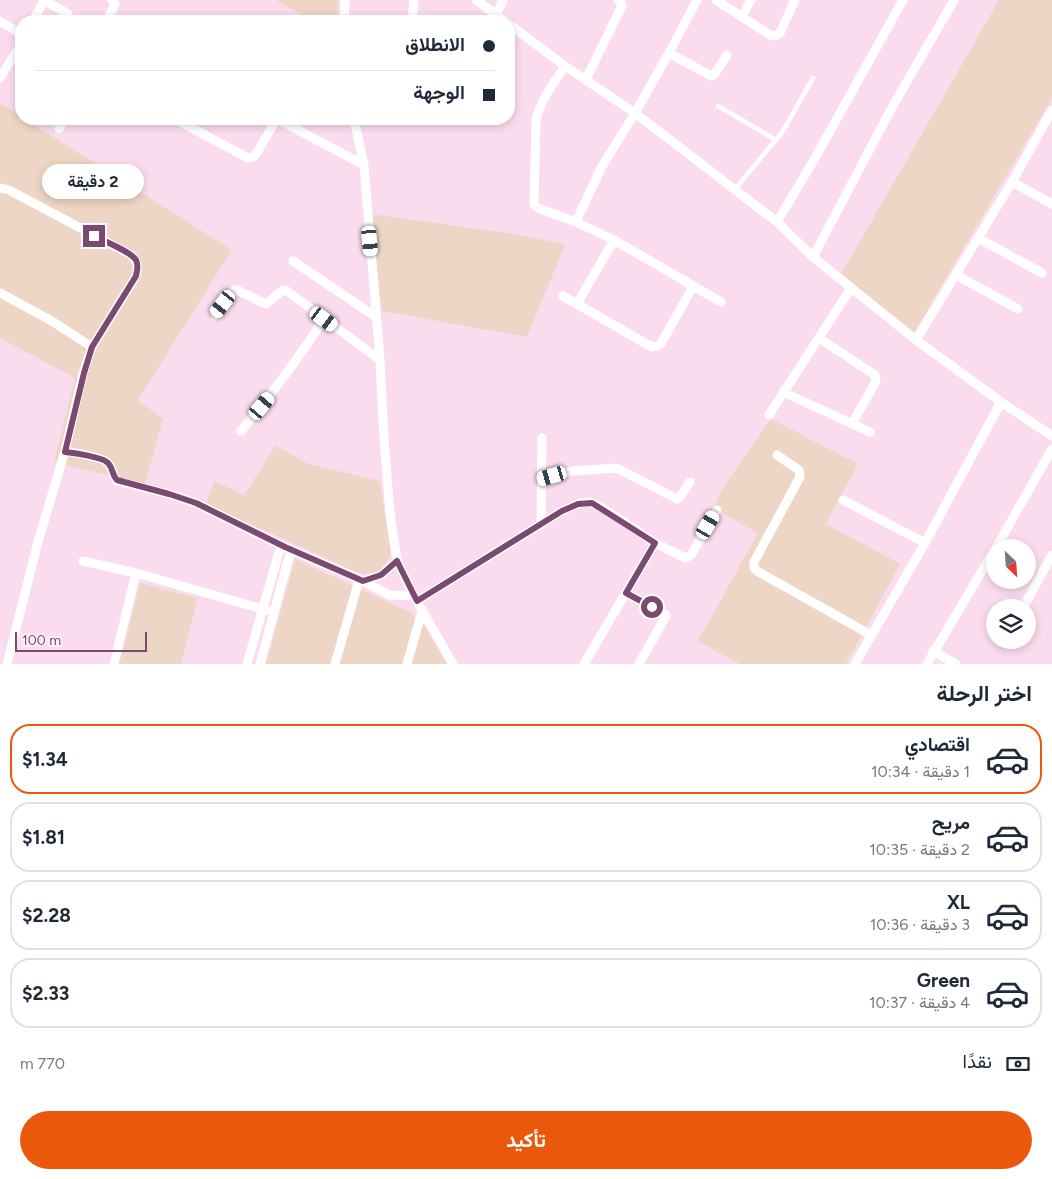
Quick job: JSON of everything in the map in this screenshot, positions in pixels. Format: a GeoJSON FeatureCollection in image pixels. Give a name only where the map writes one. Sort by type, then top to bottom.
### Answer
{"type":"FeatureCollection","features":[{"type":"Feature","properties":{"kind":"street"},"geometry":{"type":"LineString","coordinates":[[36,15],[44,0],[68,14]]}},
{"type":"Feature","properties":{"kind":"street"},"geometry":{"type":"LineString","coordinates":[[110,15],[115,4],[112,0]]}},
{"type":"Feature","properties":{"kind":"street"},"geometry":{"type":"LineString","coordinates":[[344,15],[345,0]]}},
{"type":"Feature","properties":{"kind":"street"},"geometry":{"type":"LineString","coordinates":[[413,15],[414,0]]}},
{"type":"Feature","properties":{"kind":"street"},"geometry":{"type":"LineString","coordinates":[[476,0],[496,15],[503,0]]}},
{"type":"Feature","properties":{"kind":"street"},"geometry":{"type":"LineString","coordinates":[[586,79],[622,6],[622,3],[618,0]]}},
{"type":"Feature","properties":{"kind":"street"},"geometry":{"type":"LineString","coordinates":[[576,222],[601,168],[669,53],[696,0]]}},
{"type":"Feature","properties":{"kind":"street"},"geometry":{"type":"LineString","coordinates":[[716,0],[770,35],[775,36],[780,33],[795,0]]}},
{"type":"Feature","properties":{"kind":"street"},"geometry":{"type":"LineString","coordinates":[[742,16],[751,0]]}},
{"type":"Feature","properties":{"kind":"street"},"geometry":{"type":"LineString","coordinates":[[777,222],[903,0]]}},
{"type":"Feature","properties":{"kind":"street"},"geometry":{"type":"LineString","coordinates":[[813,257],[890,112],[954,0]]}},
{"type":"Feature","properties":{"kind":"street"},"geometry":{"type":"LineString","coordinates":[[0,21],[15,30]]}},
{"type":"Feature","properties":{"kind":"street"},"geometry":{"type":"LineString","coordinates":[[515,28],[565,66],[635,112],[777,222],[813,257],[916,340],[1052,436]]}},
{"type":"Feature","properties":{"kind":"street"},"geometry":{"type":"LineString","coordinates":[[669,53],[711,76],[727,55]]}},
{"type":"Feature","properties":{"kind":"street"},"geometry":{"type":"LineString","coordinates":[[0,78],[15,54]]}},
{"type":"Feature","properties":{"kind":"street"},"geometry":{"type":"LineString","coordinates":[[565,66],[537,113],[534,204],[538,208],[576,222],[614,240],[721,302]]}},
{"type":"Feature","properties":{"kind":"street"},"geometry":{"type":"LineString","coordinates":[[916,340],[1012,182],[1052,110]]}},
{"type":"Feature","properties":{"kind":"street"},"geometry":{"type":"LineString","coordinates":[[59,129],[61,125]]}},
{"type":"Feature","properties":{"kind":"street"},"geometry":{"type":"LineString","coordinates":[[186,125],[248,158],[256,154],[273,125]]}},
{"type":"Feature","properties":{"kind":"street"},"geometry":{"type":"LineString","coordinates":[[289,125],[364,165]]}},
{"type":"Feature","properties":{"kind":"street"},"geometry":{"type":"LineString","coordinates":[[355,125],[364,165],[380,360],[387,476],[397,561],[415,599],[453,664]]}},
{"type":"Feature","properties":{"kind":"street"},"geometry":{"type":"LineString","coordinates":[[1012,182],[1052,204]]}},
{"type":"Feature","properties":{"kind":"street"},"geometry":{"type":"LineString","coordinates":[[0,188],[9,190],[131,255],[136,260],[138,268],[136,276],[92,347],[65,452],[38,542],[7,664]]}},
{"type":"Feature","properties":{"kind":"street"},"geometry":{"type":"LineString","coordinates":[[978,238],[1042,273]]}},
{"type":"Feature","properties":{"kind":"street"},"geometry":{"type":"LineString","coordinates":[[577,304],[614,240]]}},
{"type":"Feature","properties":{"kind":"street"},"geometry":{"type":"LineString","coordinates":[[293,261],[376,317]]}},
{"type":"Feature","properties":{"kind":"street"},"geometry":{"type":"LineString","coordinates":[[956,275],[1018,309]]}},
{"type":"Feature","properties":{"kind":"street"},"geometry":{"type":"LineString","coordinates":[[563,296],[652,346],[657,347],[660,345],[694,287]]}},
{"type":"Feature","properties":{"kind":"street"},"geometry":{"type":"LineString","coordinates":[[769,415],[851,288]]}},
{"type":"Feature","properties":{"kind":"street"},"geometry":{"type":"LineString","coordinates":[[214,316],[234,290],[266,304],[283,290],[287,291],[380,360]]}},
{"type":"Feature","properties":{"kind":"street"},"geometry":{"type":"LineString","coordinates":[[0,294],[50,320],[92,347]]}},
{"type":"Feature","properties":{"kind":"street"},"geometry":{"type":"LineString","coordinates":[[241,431],[272,393],[324,319]]}},
{"type":"Feature","properties":{"kind":"street"},"geometry":{"type":"LineString","coordinates":[[819,338],[875,376],[876,381],[852,424]]}},
{"type":"Feature","properties":{"kind":"street"},"geometry":{"type":"LineString","coordinates":[[783,392],[870,432]]}},
{"type":"Feature","properties":{"kind":"street"},"geometry":{"type":"LineString","coordinates":[[855,664],[925,543],[1002,402]]}},
{"type":"Feature","properties":{"kind":"street"},"geometry":{"type":"LineString","coordinates":[[541,524],[542,438]]}},
{"type":"Feature","properties":{"kind":"street"},"geometry":{"type":"LineString","coordinates":[[1000,539],[1052,448]]}},
{"type":"Feature","properties":{"kind":"street"},"geometry":{"type":"LineString","coordinates":[[65,452],[105,460],[117,480],[196,503],[291,550],[361,580],[389,595],[415,599],[572,506],[583,502],[592,503],[655,543],[685,558],[690,556],[717,510]]}},
{"type":"Feature","properties":{"kind":"street"},"geometry":{"type":"LineString","coordinates":[[777,455],[799,470],[800,477],[754,562],[754,568],[871,636]]}},
{"type":"Feature","properties":{"kind":"street"},"geometry":{"type":"LineString","coordinates":[[542,479],[572,471],[617,468],[677,499],[690,482]]}},
{"type":"Feature","properties":{"kind":"street"},"geometry":{"type":"LineString","coordinates":[[843,500],[925,543]]}},
{"type":"Feature","properties":{"kind":"street"},"geometry":{"type":"LineString","coordinates":[[584,664],[655,543]]}},
{"type":"Feature","properties":{"kind":"street"},"geometry":{"type":"LineString","coordinates":[[247,664],[281,545]]}},
{"type":"Feature","properties":{"kind":"street"},"geometry":{"type":"LineString","coordinates":[[260,664],[291,550]]}},
{"type":"Feature","properties":{"kind":"street"},"geometry":{"type":"LineString","coordinates":[[1028,599],[1052,555]]}},
{"type":"Feature","properties":{"kind":"street"},"geometry":{"type":"LineString","coordinates":[[83,561],[273,612]]}},
{"type":"Feature","properties":{"kind":"street"},"geometry":{"type":"LineString","coordinates":[[361,580],[381,575],[397,561]]}},
{"type":"Feature","properties":{"kind":"street"},"geometry":{"type":"LineString","coordinates":[[926,664],[986,563]]}},
{"type":"Feature","properties":{"kind":"street"},"geometry":{"type":"LineString","coordinates":[[114,664],[136,574]]}},
{"type":"Feature","properties":{"kind":"street"},"geometry":{"type":"LineString","coordinates":[[335,664],[361,580]]}},
{"type":"Feature","properties":{"kind":"street"},"geometry":{"type":"LineString","coordinates":[[626,593],[666,616],[639,664]]}},
{"type":"Feature","properties":{"kind":"street"},"geometry":{"type":"LineString","coordinates":[[407,664],[422,611]]}},
{"type":"Feature","properties":{"kind":"street"},"geometry":{"type":"LineString","coordinates":[[933,651],[956,664]]}},
{"type":"Feature","properties":{"kind":"lane"},"geometry":{"type":"LineString","coordinates":[[735,189],[790,121],[813,78]]}},
{"type":"Feature","properties":{"kind":"lane"},"geometry":{"type":"LineString","coordinates":[[718,106],[776,140]]}},
{"type":"Feature","properties":{"kind":"shaded area"},"geometry":{"type":"Polygon","coordinates":[[[0,0],[1052,0],[1052,664],[0,664],[0,0]]]}},
{"type":"Feature","properties":{"kind":"shaded area"},"geometry":{"type":"Polygon","coordinates":[[[276,0],[338,0],[337,15],[302,15],[276,0]]]}},
{"type":"Feature","properties":{"kind":"shaded area"},"geometry":{"type":"Polygon","coordinates":[[[999,0],[1052,0],[1052,98],[913,334],[840,276],[999,0]]]}},
{"type":"Feature","properties":{"kind":"shaded area"},"geometry":{"type":"Polygon","coordinates":[[[0,103],[15,112],[15,125],[34,125],[232,250],[138,400],[163,419],[145,484],[54,462],[75,378],[0,338],[0,103]]]}},
{"type":"Feature","properties":{"kind":"shaded area"},"geometry":{"type":"Polygon","coordinates":[[[371,214],[527,236],[565,245],[527,337],[382,311],[371,214]]]}},
{"type":"Feature","properties":{"kind":"shaded area"},"geometry":{"type":"Polygon","coordinates":[[[771,419],[858,464],[826,524],[900,564],[846,664],[740,664],[698,641],[758,533],[713,508],[724,486],[771,419]]]}},
{"type":"Feature","properties":{"kind":"shaded area"},"geometry":{"type":"Polygon","coordinates":[[[276,445],[306,463],[380,481],[391,555],[380,572],[361,574],[206,504],[214,481],[244,495],[276,445]]]}},
{"type":"Feature","properties":{"kind":"shaded area"},"geometry":{"type":"Polygon","coordinates":[[[295,559],[408,611],[423,624],[447,664],[266,664],[295,559]]]}},
{"type":"Feature","properties":{"kind":"shaded area"},"geometry":{"type":"Polygon","coordinates":[[[140,583],[198,598],[181,664],[119,664],[140,583]]]}},
{"type":"Feature","properties":{"kind":"route"},"geometry":{"type":"LineString","coordinates":[[94,236],[131,255],[136,260],[138,268],[136,276],[92,347],[65,452],[105,460],[108,462],[114,476],[121,482],[196,503],[285,547],[363,581],[381,575],[397,561],[417,601],[562,511],[578,504],[592,503],[655,543],[626,593],[652,607]]}}]}
